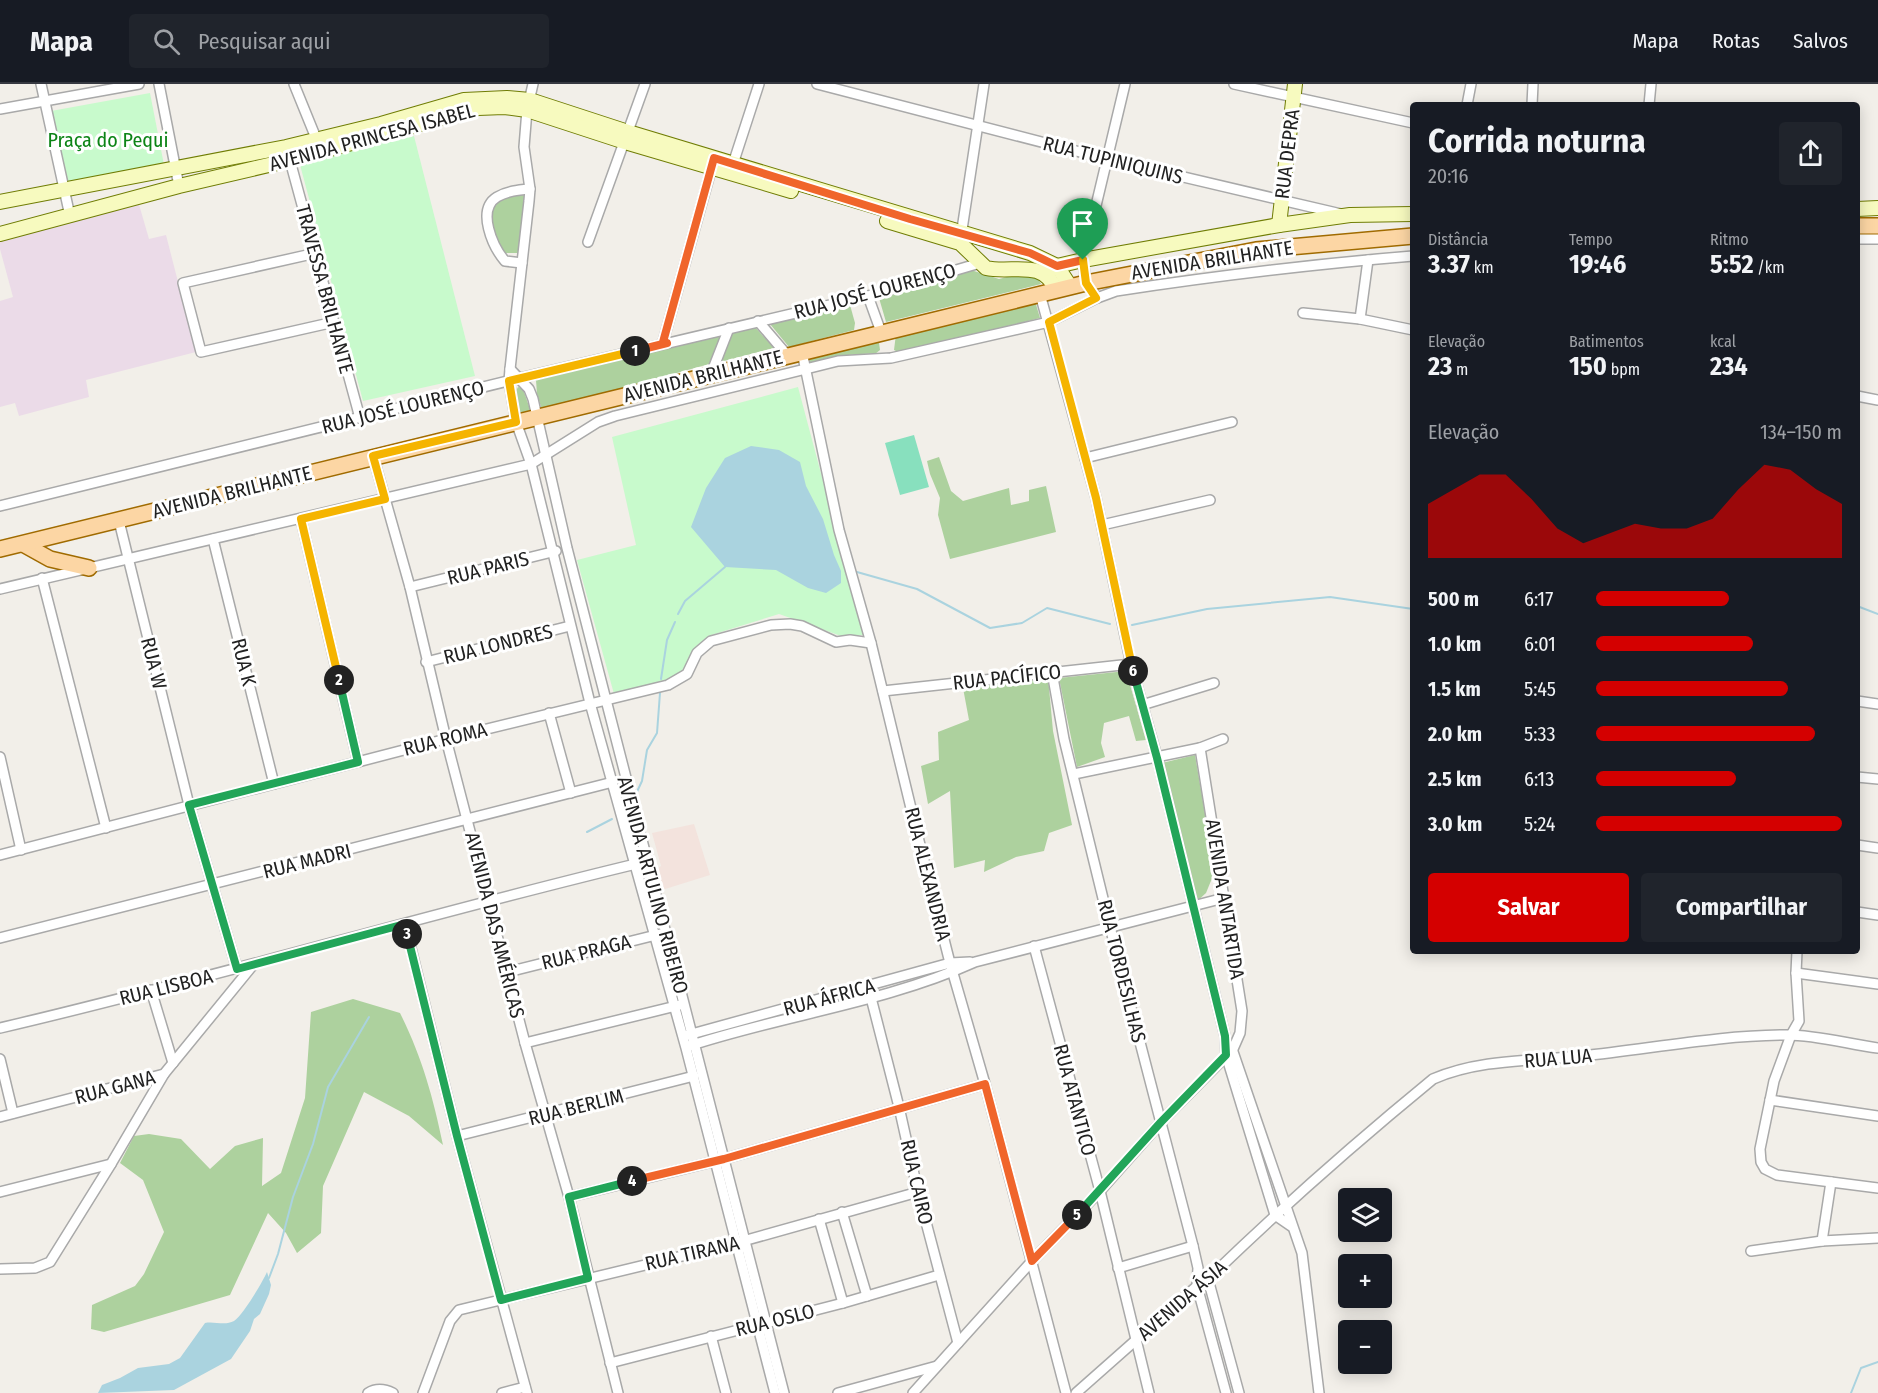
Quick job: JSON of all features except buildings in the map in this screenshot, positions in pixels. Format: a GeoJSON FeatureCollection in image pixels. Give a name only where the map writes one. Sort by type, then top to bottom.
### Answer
{"type":"FeatureCollection","features":[{"type":"Feature","properties":{"kind":"main road","name":"RUA DEPRA"},"geometry":{"type":"LineString","coordinates":[[1279,225],[1295,91]]}},
{"type":"Feature","properties":{"kind":"main road","name":"AVENIDA PRINCESA ISABEL"},"geometry":{"type":"LineString","coordinates":[[0,234],[179,186],[242,164],[319,145],[462,111],[529,105],[909,223],[961,238],[987,241],[1009,248]]}},
{"type":"Feature","properties":{"kind":"main road","name":"AVENIDA PRINCESA ISABEL"},"geometry":{"type":"LineString","coordinates":[[0,202],[175,170],[242,164]]}},
{"type":"Feature","properties":{"kind":"main road"},"geometry":{"type":"LineString","coordinates":[[1860,209],[1878,208]]}},
{"type":"Feature","properties":{"kind":"main road","name":"RUA TUPINIQUINS"},"geometry":{"type":"LineString","coordinates":[[1350,215],[1410,214]]}},
{"type":"Feature","properties":{"kind":"main road"},"geometry":{"type":"LineString","coordinates":[[1044,274],[1057,266],[1083,260],[1279,225],[1350,215]]}},
{"type":"Feature","properties":{"kind":"main road"},"geometry":{"type":"LineString","coordinates":[[1860,226],[1878,226]]}},
{"type":"Feature","properties":{"kind":"main road","name":"AVENIDA BRILHANTE"},"geometry":{"type":"LineString","coordinates":[[0,549],[1063,288],[1257,250],[1410,236]]}},
{"type":"Feature","properties":{"kind":"main road","name":"AVENIDA PRINCESA ISABEL"},"geometry":{"type":"LineString","coordinates":[[961,238],[979,261]]}},
{"type":"Feature","properties":{"kind":"main road"},"geometry":{"type":"LineString","coordinates":[[987,241],[979,261],[988,268],[1029,269],[1044,274],[1063,288]]}},
{"type":"Feature","properties":{"kind":"main road"},"geometry":{"type":"LineString","coordinates":[[1002,269],[1007,260],[1009,248],[1030,253],[1057,266],[1063,288]]}},
{"type":"Feature","properties":{"kind":"main road"},"geometry":{"type":"LineString","coordinates":[[23,544],[50,559],[89,568]]}},
{"type":"Feature","properties":{"kind":"street"},"geometry":{"type":"LineString","coordinates":[[41,84],[70,216]]}},
{"type":"Feature","properties":{"kind":"street"},"geometry":{"type":"LineString","coordinates":[[0,109],[139,84]]}},
{"type":"Feature","properties":{"kind":"street"},"geometry":{"type":"LineString","coordinates":[[159,84],[179,186]]}},
{"type":"Feature","properties":{"kind":"street"},"geometry":{"type":"LineString","coordinates":[[294,84],[319,145]]}},
{"type":"Feature","properties":{"kind":"street","name":"AVENIDA ARTULINO RIBEIRO"},"geometry":{"type":"LineString","coordinates":[[533,84],[524,147],[530,189],[509,381],[516,422],[531,464],[590,703],[654,936],[688,1035],[761,1324],[775,1393]]}},
{"type":"Feature","properties":{"kind":"street"},"geometry":{"type":"LineString","coordinates":[[588,242],[645,84]]}},
{"type":"Feature","properties":{"kind":"street"},"geometry":{"type":"LineString","coordinates":[[731,168],[759,84]]}},
{"type":"Feature","properties":{"kind":"street","name":"RUA TUPINIQUINS"},"geometry":{"type":"LineString","coordinates":[[817,84],[1107,159],[1350,215]]}},
{"type":"Feature","properties":{"kind":"street"},"geometry":{"type":"LineString","coordinates":[[961,238],[984,84]]}},
{"type":"Feature","properties":{"kind":"street"},"geometry":{"type":"LineString","coordinates":[[1096,298],[1086,283],[1083,260],[1125,84]]}},
{"type":"Feature","properties":{"kind":"street"},"geometry":{"type":"LineString","coordinates":[[1234,84],[1295,91],[1410,122]]}},
{"type":"Feature","properties":{"kind":"street"},"geometry":{"type":"LineString","coordinates":[[1468,102],[1471,84]]}},
{"type":"Feature","properties":{"kind":"street"},"geometry":{"type":"LineString","coordinates":[[1532,102],[1533,84]]}},
{"type":"Feature","properties":{"kind":"street"},"geometry":{"type":"LineString","coordinates":[[1649,102],[1651,84]]}},
{"type":"Feature","properties":{"kind":"street","name":"TRAVESSA BRILHANTE"},"geometry":{"type":"LineString","coordinates":[[288,154],[360,418]]}},
{"type":"Feature","properties":{"kind":"street"},"geometry":{"type":"LineString","coordinates":[[667,343],[663,342],[713,162]]}},
{"type":"Feature","properties":{"kind":"street"},"geometry":{"type":"LineString","coordinates":[[522,263],[505,261],[495,249],[487,220],[489,207],[498,196],[511,191],[530,189]]}},
{"type":"Feature","properties":{"kind":"street"},"geometry":{"type":"LineString","coordinates":[[1860,239],[1878,238]]}},
{"type":"Feature","properties":{"kind":"street"},"geometry":{"type":"LineString","coordinates":[[316,253],[183,283],[201,352],[334,322]]}},
{"type":"Feature","properties":{"kind":"street"},"geometry":{"type":"LineString","coordinates":[[0,589],[531,464],[544,454],[604,420],[641,409],[805,369],[838,362],[891,358],[924,352],[1049,322],[1096,298],[1116,291],[1199,278],[1333,262],[1410,256]]}},
{"type":"Feature","properties":{"kind":"street"},"geometry":{"type":"LineString","coordinates":[[1360,319],[1368,260]]}},
{"type":"Feature","properties":{"kind":"street","name":"RUA JOSÉ LOURENÇO"},"geometry":{"type":"LineString","coordinates":[[0,507],[520,378],[868,296],[979,261]]}},
{"type":"Feature","properties":{"kind":"street"},"geometry":{"type":"LineString","coordinates":[[1041,294],[1102,525],[1131,664],[1157,758],[1229,1052],[1275,1215],[1291,1226]]}},
{"type":"Feature","properties":{"kind":"street"},"geometry":{"type":"LineString","coordinates":[[868,296],[881,332]]}},
{"type":"Feature","properties":{"kind":"street"},"geometry":{"type":"LineString","coordinates":[[1303,312],[1360,319],[1410,329]]}},
{"type":"Feature","properties":{"kind":"street"},"geometry":{"type":"LineString","coordinates":[[758,321],[794,354]]}},
{"type":"Feature","properties":{"kind":"street"},"geometry":{"type":"LineString","coordinates":[[711,374],[729,328]]}},
{"type":"Feature","properties":{"kind":"street","name":"RUA ALEXANDRIA"},"geometry":{"type":"LineString","coordinates":[[794,354],[805,369],[839,530],[871,643],[917,833],[1066,1393]]}},
{"type":"Feature","properties":{"kind":"street","name":"AVENIDA ARTULINO RIBEIRO"},"geometry":{"type":"LineString","coordinates":[[510,369],[529,389],[538,416],[544,454],[567,548],[665,933],[679,1005]]}},
{"type":"Feature","properties":{"kind":"street"},"geometry":{"type":"LineString","coordinates":[[1860,397],[1878,400]]}},
{"type":"Feature","properties":{"kind":"street"},"geometry":{"type":"LineString","coordinates":[[1085,458],[1232,422]]}},
{"type":"Feature","properties":{"kind":"street","name":"AVENIDA DAS AMÉRICAS"},"geometry":{"type":"LineString","coordinates":[[373,456],[410,587],[426,662],[525,1043],[569,1197],[618,1393]]}},
{"type":"Feature","properties":{"kind":"street"},"geometry":{"type":"LineString","coordinates":[[1102,525],[1210,500]]}},
{"type":"Feature","properties":{"kind":"street"},"geometry":{"type":"LineString","coordinates":[[301,519],[358,762]]}},
{"type":"Feature","properties":{"kind":"street","name":"RUA W"},"geometry":{"type":"LineString","coordinates":[[119,520],[189,805],[237,969]]}},
{"type":"Feature","properties":{"kind":"street","name":"RUA K"},"geometry":{"type":"LineString","coordinates":[[213,539],[274,784]]}},
{"type":"Feature","properties":{"kind":"street","name":"RUA PARIS"},"geometry":{"type":"LineString","coordinates":[[410,587],[567,548]]}},
{"type":"Feature","properties":{"kind":"street"},"geometry":{"type":"LineString","coordinates":[[42,578],[106,828]]}},
{"type":"Feature","properties":{"kind":"street","name":"RUA ROMA"},"geometry":{"type":"LineString","coordinates":[[0,855],[446,739],[668,685],[687,674],[697,653],[711,641],[771,625],[801,626],[836,642],[850,640],[871,643]]}},
{"type":"Feature","properties":{"kind":"street","name":"RUA LONDRES"},"geometry":{"type":"LineString","coordinates":[[426,662],[570,626]]}},
{"type":"Feature","properties":{"kind":"street","name":"RUA PACÍFICO"},"geometry":{"type":"LineString","coordinates":[[883,691],[1131,664]]}},
{"type":"Feature","properties":{"kind":"street","name":"RUA TORDESILHAS"},"geometry":{"type":"LineString","coordinates":[[1052,672],[1064,740],[1193,1246],[1198,1268],[1197,1286],[1226,1393]]}},
{"type":"Feature","properties":{"kind":"street"},"geometry":{"type":"LineString","coordinates":[[1142,705],[1214,683]]}},
{"type":"Feature","properties":{"kind":"street"},"geometry":{"type":"LineString","coordinates":[[1860,701],[1878,704]]}},
{"type":"Feature","properties":{"kind":"street"},"geometry":{"type":"LineString","coordinates":[[549,713],[571,793]]}},
{"type":"Feature","properties":{"kind":"street"},"geometry":{"type":"LineString","coordinates":[[1074,774],[1157,758],[1223,740]]}},
{"type":"Feature","properties":{"kind":"street","name":"AVENIDA ANTARTIDA"},"geometry":{"type":"LineString","coordinates":[[1200,748],[1242,1011],[1240,1033],[1229,1052]]}},
{"type":"Feature","properties":{"kind":"street"},"geometry":{"type":"LineString","coordinates":[[0,757],[21,850]]}},
{"type":"Feature","properties":{"kind":"street"},"geometry":{"type":"LineString","coordinates":[[1860,777],[1878,779]]}},
{"type":"Feature","properties":{"kind":"street","name":"RUA MADRI"},"geometry":{"type":"LineString","coordinates":[[0,939],[613,782]]}},
{"type":"Feature","properties":{"kind":"street"},"geometry":{"type":"LineString","coordinates":[[1860,845],[1878,848]]}},
{"type":"Feature","properties":{"kind":"street","name":"RUA LISBOA"},"geometry":{"type":"LineString","coordinates":[[0,1028],[253,965],[489,901],[646,862]]}},
{"type":"Feature","properties":{"kind":"street","name":"RUA ÁFRICA"},"geometry":{"type":"LineString","coordinates":[[688,1035],[868,986],[975,962],[1224,898]]}},
{"type":"Feature","properties":{"kind":"street"},"geometry":{"type":"LineString","coordinates":[[1860,912],[1878,915]]}},
{"type":"Feature","properties":{"kind":"street"},"geometry":{"type":"LineString","coordinates":[[405,924],[457,1136],[526,1390],[502,1393]]}},
{"type":"Feature","properties":{"kind":"street","name":"RUA PRAGA"},"geometry":{"type":"LineString","coordinates":[[508,972],[665,933]]}},
{"type":"Feature","properties":{"kind":"street","name":"RUA ATANTICO"},"geometry":{"type":"LineString","coordinates":[[1034,946],[1100,1191],[1149,1393]]}},
{"type":"Feature","properties":{"kind":"street"},"geometry":{"type":"LineString","coordinates":[[1797,954],[1799,1021],[1791,1035],[1774,1081],[1760,1156],[1765,1169],[1777,1175],[1878,1188]]}},
{"type":"Feature","properties":{"kind":"street","name":"RUA GANA"},"geometry":{"type":"LineString","coordinates":[[0,1117],[164,1074],[253,965]]}},
{"type":"Feature","properties":{"kind":"street","name":"RUA ÁFRICA"},"geometry":{"type":"LineString","coordinates":[[690,1046],[872,998],[952,967]]}},
{"type":"Feature","properties":{"kind":"street"},"geometry":{"type":"LineString","coordinates":[[1796,973],[1878,984]]}},
{"type":"Feature","properties":{"kind":"street","name":"RUA CAIRO"},"geometry":{"type":"LineString","coordinates":[[868,986],[918,1192],[958,1342]]}},
{"type":"Feature","properties":{"kind":"street"},"geometry":{"type":"LineString","coordinates":[[151,990],[172,1063]]}},
{"type":"Feature","properties":{"kind":"street"},"geometry":{"type":"LineString","coordinates":[[525,1043],[679,1005]]}},
{"type":"Feature","properties":{"kind":"street","name":"RUA LUA"},"geometry":{"type":"LineString","coordinates":[[1286,1206],[1365,1135],[1433,1079],[1452,1072],[1494,1064],[1614,1053],[1727,1039],[1791,1035],[1878,1048]]}},
{"type":"Feature","properties":{"kind":"street","name":"AVENIDA ARTULINO RIBEIRO"},"geometry":{"type":"LineString","coordinates":[[690,1046],[693,1076],[719,1160]]}},
{"type":"Feature","properties":{"kind":"street"},"geometry":{"type":"LineString","coordinates":[[913,1393],[1032,1261],[1229,1052]]}},
{"type":"Feature","properties":{"kind":"street"},"geometry":{"type":"LineString","coordinates":[[1229,1052],[1286,1206],[1304,1263],[1319,1393]]}},
{"type":"Feature","properties":{"kind":"street"},"geometry":{"type":"LineString","coordinates":[[0,1059],[13,1113]]}},
{"type":"Feature","properties":{"kind":"street"},"geometry":{"type":"LineString","coordinates":[[0,1269],[35,1268],[50,1262],[164,1074]]}},
{"type":"Feature","properties":{"kind":"street","name":"RUA BERLIM"},"geometry":{"type":"LineString","coordinates":[[457,1136],[693,1076]]}},
{"type":"Feature","properties":{"kind":"street"},"geometry":{"type":"LineString","coordinates":[[569,1197],[719,1160],[985,1084]]}},
{"type":"Feature","properties":{"kind":"street"},"geometry":{"type":"LineString","coordinates":[[1770,1100],[1878,1116]]}},
{"type":"Feature","properties":{"kind":"street"},"geometry":{"type":"LineString","coordinates":[[0,1192],[111,1164]]}},
{"type":"Feature","properties":{"kind":"street"},"geometry":{"type":"LineString","coordinates":[[1822,1241],[1830,1182]]}},
{"type":"Feature","properties":{"kind":"street","name":"RUA TIRANA"},"geometry":{"type":"LineString","coordinates":[[423,1393],[450,1321],[459,1310],[740,1242],[918,1192]]}},
{"type":"Feature","properties":{"kind":"street","name":"AVENIDA ÁSIA"},"geometry":{"type":"LineString","coordinates":[[1076,1393],[1197,1286],[1208,1279],[1286,1206]]}},
{"type":"Feature","properties":{"kind":"street"},"geometry":{"type":"LineString","coordinates":[[842,1212],[867,1296]]}},
{"type":"Feature","properties":{"kind":"street"},"geometry":{"type":"LineString","coordinates":[[819,1219],[843,1303]]}},
{"type":"Feature","properties":{"kind":"street"},"geometry":{"type":"LineString","coordinates":[[1751,1251],[1822,1241],[1878,1238]]}},
{"type":"Feature","properties":{"kind":"street"},"geometry":{"type":"LineString","coordinates":[[1118,1268],[1193,1246]]}},
{"type":"Feature","properties":{"kind":"street","name":"RUA TORDESILHAS"},"geometry":{"type":"LineString","coordinates":[[1198,1268],[1208,1279],[1239,1393]]}},
{"type":"Feature","properties":{"kind":"street","name":"RUA OSLO"},"geometry":{"type":"LineString","coordinates":[[610,1363],[843,1303],[939,1275]]}},
{"type":"Feature","properties":{"kind":"street","name":"AVENIDA ARTULINO RIBEIRO"},"geometry":{"type":"LineString","coordinates":[[761,1324],[783,1393]]}},
{"type":"Feature","properties":{"kind":"street"},"geometry":{"type":"LineString","coordinates":[[711,1336],[726,1393]]}},
{"type":"Feature","properties":{"kind":"street"},"geometry":{"type":"LineString","coordinates":[[837,1393],[937,1366]]}},
{"type":"Feature","properties":{"kind":"street"},"geometry":{"type":"LineString","coordinates":[[368,1393],[380,1389],[393,1393]]}},
{"type":"Feature","properties":{"kind":"shaded area"},"geometry":{"type":"Polygon","coordinates":[[[138,201],[149,239],[166,235],[196,352],[86,380],[89,397],[19,416],[15,403],[0,407],[0,301],[13,297],[0,249],[0,237],[138,201]]]}},
{"type":"Feature","properties":{"kind":"shaded area"},"geometry":{"type":"Polygon","coordinates":[[[694,824],[710,875],[662,890],[657,869],[661,866],[652,833],[694,824]]]}},
{"type":"Feature","properties":{"kind":"green space","name":"Praça do Pequi"},"geometry":{"type":"Polygon","coordinates":[[[150,93],[165,170],[66,189],[51,111],[150,93]]]}},
{"type":"Feature","properties":{"kind":"green space"},"geometry":{"type":"Polygon","coordinates":[[[414,136],[475,376],[363,401],[299,161],[414,136]]]}},
{"type":"Feature","properties":{"kind":"green space"},"geometry":{"type":"Polygon","coordinates":[[[525,195],[519,253],[505,253],[492,228],[493,206],[503,198],[525,195]]]}},
{"type":"Feature","properties":{"kind":"green space"},"geometry":{"type":"Polygon","coordinates":[[[971,270],[999,279],[1018,274],[1036,274],[1041,284],[886,322],[879,298],[971,270]]]}},
{"type":"Feature","properties":{"kind":"green space"},"geometry":{"type":"Polygon","coordinates":[[[1035,301],[1040,318],[900,353],[894,350],[896,334],[1035,301]]]}},
{"type":"Feature","properties":{"kind":"green space"},"geometry":{"type":"Polygon","coordinates":[[[850,305],[855,323],[854,330],[789,347],[770,324],[850,305]]]}},
{"type":"Feature","properties":{"kind":"green space"},"geometry":{"type":"Polygon","coordinates":[[[755,327],[774,348],[720,362],[731,332],[755,327]]]}},
{"type":"Feature","properties":{"kind":"green space"},"geometry":{"type":"Polygon","coordinates":[[[723,335],[713,363],[542,410],[536,380],[723,335]]]}},
{"type":"Feature","properties":{"kind":"green space"},"geometry":{"type":"Polygon","coordinates":[[[874,340],[879,343],[880,350],[875,354],[842,356],[810,363],[808,355],[874,340]]]}},
{"type":"Feature","properties":{"kind":"green space"},"geometry":{"type":"Polygon","coordinates":[[[518,387],[523,389],[531,412],[520,414],[516,391],[518,387]]]}},
{"type":"Feature","properties":{"kind":"green space"},"geometry":{"type":"Polygon","coordinates":[[[798,387],[864,635],[841,636],[779,614],[708,636],[672,684],[614,694],[577,560],[636,545],[612,437],[798,387]]]}},
{"type":"Feature","properties":{"kind":"green space"},"geometry":{"type":"Polygon","coordinates":[[[914,435],[929,487],[900,495],[885,443],[914,435]]]}},
{"type":"Feature","properties":{"kind":"green space"},"geometry":{"type":"Polygon","coordinates":[[[939,457],[951,491],[963,501],[1009,488],[1011,505],[1029,501],[1029,490],[1046,486],[1056,532],[950,559],[938,515],[940,498],[927,461],[939,457]]]}},
{"type":"Feature","properties":{"kind":"green space"},"geometry":{"type":"Polygon","coordinates":[[[1126,671],[1146,740],[1136,741],[1129,716],[1104,723],[1101,743],[1105,757],[1077,767],[1059,678],[1126,671]]]}},
{"type":"Feature","properties":{"kind":"green space"},"geometry":{"type":"Polygon","coordinates":[[[1048,677],[1053,731],[1072,825],[1049,833],[1044,851],[1016,857],[984,872],[985,860],[954,868],[950,791],[928,804],[921,766],[939,760],[938,732],[969,720],[963,688],[1048,677]]]}},
{"type":"Feature","properties":{"kind":"green space"},"geometry":{"type":"Polygon","coordinates":[[[1195,755],[1215,871],[1206,893],[1195,903],[1162,763],[1195,755]]]}},
{"type":"Feature","properties":{"kind":"green space"},"geometry":{"type":"Polygon","coordinates":[[[353,999],[400,1013],[415,1045],[426,1078],[443,1145],[409,1116],[364,1092],[323,1186],[321,1233],[297,1253],[286,1233],[268,1213],[230,1295],[104,1332],[91,1329],[92,1305],[135,1286],[144,1274],[164,1232],[143,1180],[120,1163],[134,1136],[149,1134],[181,1139],[210,1169],[235,1146],[263,1138],[262,1186],[281,1173],[305,1098],[311,1012],[353,999]]]}},
{"type":"Feature","properties":{"kind":"water"},"geometry":{"type":"Polygon","coordinates":[[[751,446],[779,450],[800,462],[806,486],[823,519],[841,571],[841,583],[826,593],[808,588],[776,570],[725,567],[691,527],[706,488],[725,458],[751,446]]]}},
{"type":"Feature","properties":{"kind":"water"},"geometry":{"type":"Polygon","coordinates":[[[267,1272],[271,1285],[269,1294],[260,1314],[254,1319],[250,1331],[231,1359],[174,1390],[98,1393],[102,1385],[138,1368],[169,1364],[180,1358],[205,1323],[234,1321],[247,1306],[267,1272]]]}},
{"type":"Feature","properties":{"kind":"waterway"},"geometry":{"type":"LineString","coordinates":[[678,614],[685,601],[725,567]]}},
{"type":"Feature","properties":{"kind":"waterway"},"geometry":{"type":"LineString","coordinates":[[857,572],[917,589],[990,628],[1022,623],[1047,608],[1110,624]]}},
{"type":"Feature","properties":{"kind":"waterway"},"geometry":{"type":"LineString","coordinates":[[1132,625],[1207,609],[1330,597],[1410,609]]}},
{"type":"Feature","properties":{"kind":"waterway"},"geometry":{"type":"LineString","coordinates":[[1860,607],[1878,614]]}},
{"type":"Feature","properties":{"kind":"waterway"},"geometry":{"type":"LineString","coordinates":[[661,679],[667,640],[675,622]]}},
{"type":"Feature","properties":{"kind":"waterway"},"geometry":{"type":"LineString","coordinates":[[635,796],[642,781],[647,750],[657,733],[660,693]]}},
{"type":"Feature","properties":{"kind":"waterway"},"geometry":{"type":"LineString","coordinates":[[587,832],[612,819]]}},
{"type":"Feature","properties":{"kind":"waterway"},"geometry":{"type":"LineString","coordinates":[[269,1278],[278,1254],[293,1197],[313,1144],[328,1087],[369,1017]]}},
{"type":"Feature","properties":{"kind":"waterway"},"geometry":{"type":"LineString","coordinates":[[1851,1393],[1861,1368],[1878,1362]]}},
{"type":"Feature","properties":{"kind":"route"},"geometry":{"type":"LineString","coordinates":[[714,158],[910,219],[1030,253],[1057,266],[1083,260],[1083,274],[1086,283],[1096,298],[1049,322],[1096,498],[1131,664],[1157,758],[1225,1036],[1226,1055],[1032,1261],[985,1084],[724,1159],[569,1197],[588,1278],[501,1300],[457,1136],[405,924],[237,969],[189,805],[358,762],[301,519],[385,499],[373,456],[516,422],[509,381],[667,343],[663,342],[714,158]]}}]}
